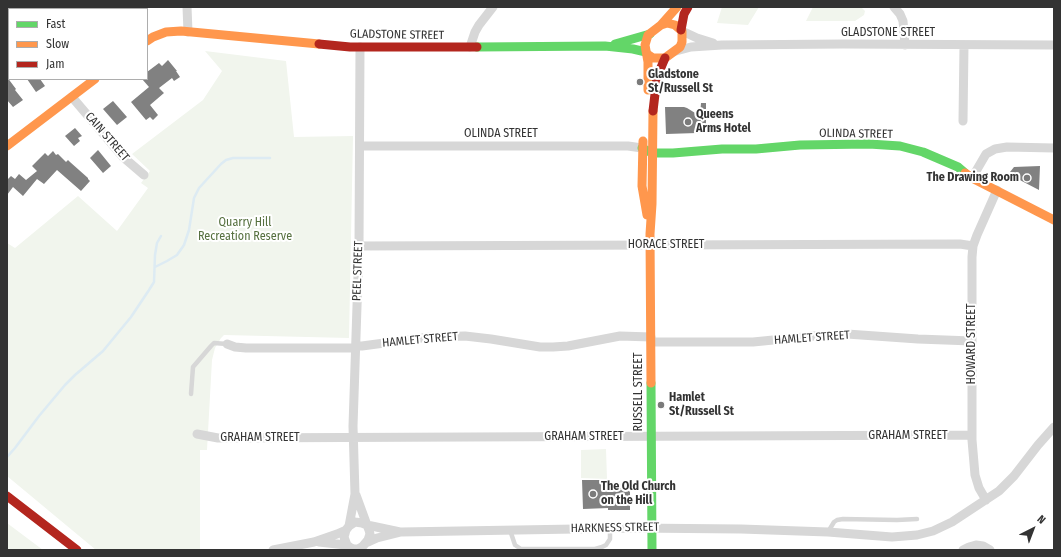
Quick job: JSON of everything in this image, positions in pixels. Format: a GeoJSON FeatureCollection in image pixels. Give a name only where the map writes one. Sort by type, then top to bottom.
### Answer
{"type":"FeatureCollection","features":[{"type":"Feature","properties":{"kind":"main road"},"geometry":{"type":"LineString","coordinates":[[677,7],[646,40],[646,53],[653,58],[665,58],[680,47],[682,42],[684,14],[688,7]]}},
{"type":"Feature","properties":{"kind":"main road"},"geometry":{"type":"LineString","coordinates":[[661,25],[667,23],[672,24],[682,30]]}},
{"type":"Feature","properties":{"kind":"main road","name":"GLADSTONE STREET"},"geometry":{"type":"LineString","coordinates":[[148,40],[166,32],[188,32],[360,47],[606,46],[634,49],[646,53]]}},
{"type":"Feature","properties":{"kind":"main road","name":"GLADSTONE STREET"},"geometry":{"type":"LineString","coordinates":[[606,46],[650,34]]}},
{"type":"Feature","properties":{"kind":"main road","name":"RUSSELL STREET"},"geometry":{"type":"LineString","coordinates":[[646,53],[648,62],[648,82],[642,148],[642,186],[650,234]]}},
{"type":"Feature","properties":{"kind":"main road","name":"RUSSELL STREET"},"geometry":{"type":"LineString","coordinates":[[652,550],[650,234],[652,204],[652,115],[658,71],[665,58]]}},
{"type":"Feature","properties":{"kind":"main road"},"geometry":{"type":"LineString","coordinates":[[7,146],[94,80]]}},
{"type":"Feature","properties":{"kind":"main road","name":"OLINDA STREET"},"geometry":{"type":"LineString","coordinates":[[642,148],[652,149],[674,144],[722,149],[889,152],[918,158],[955,174],[972,178],[998,190]]}},
{"type":"Feature","properties":{"kind":"main road"},"geometry":{"type":"LineString","coordinates":[[998,190],[1054,212]]}},
{"type":"Feature","properties":{"kind":"main road"},"geometry":{"type":"LineString","coordinates":[[998,190],[1054,220]]}},
{"type":"Feature","properties":{"kind":"main road"},"geometry":{"type":"LineString","coordinates":[[7,496],[77,550]]}},
{"type":"Feature","properties":{"kind":"street"},"geometry":{"type":"LineString","coordinates":[[187,7],[188,32]]}},
{"type":"Feature","properties":{"kind":"street"},"geometry":{"type":"LineString","coordinates":[[470,47],[479,25],[493,7]]}},
{"type":"Feature","properties":{"kind":"street"},"geometry":{"type":"LineString","coordinates":[[894,7],[904,21],[905,45]]}},
{"type":"Feature","properties":{"kind":"street","name":"GLADSTONE STREET"},"geometry":{"type":"LineString","coordinates":[[682,30],[704,41],[722,45]]}},
{"type":"Feature","properties":{"kind":"street","name":"GLADSTONE STREET"},"geometry":{"type":"LineString","coordinates":[[676,51],[691,47],[722,45],[1054,45]]}},
{"type":"Feature","properties":{"kind":"street"},"geometry":{"type":"LineString","coordinates":[[963,121],[964,45]]}},
{"type":"Feature","properties":{"kind":"street","name":"PEEL STREET"},"geometry":{"type":"LineString","coordinates":[[348,528],[355,494],[353,437],[359,246],[360,47]]}},
{"type":"Feature","properties":{"kind":"street","name":"CAIN STREET"},"geometry":{"type":"LineString","coordinates":[[72,96],[123,157],[144,175]]}},
{"type":"Feature","properties":{"kind":"street","name":"OLINDA STREET"},"geometry":{"type":"LineString","coordinates":[[360,146],[628,146],[642,148]]}},
{"type":"Feature","properties":{"kind":"street"},"geometry":{"type":"LineString","coordinates":[[972,178],[986,154],[995,149],[1007,147],[1054,148]]}},
{"type":"Feature","properties":{"kind":"street","name":"HOWARD STREET"},"geometry":{"type":"LineString","coordinates":[[986,500],[979,488],[972,456],[972,258],[973,246],[998,190]]}},
{"type":"Feature","properties":{"kind":"street","name":"HORACE STREET"},"geometry":{"type":"LineString","coordinates":[[359,246],[960,244],[973,246]]}},
{"type":"Feature","properties":{"kind":"street","name":"HAMLET STREET"},"geometry":{"type":"LineString","coordinates":[[227,344],[235,347],[246,348],[356,347],[429,337],[465,336],[540,347],[568,346],[620,336],[651,339],[753,342],[809,336],[847,334],[918,339],[972,340]]}},
{"type":"Feature","properties":{"kind":"street","name":"HARKNESS STREET"},"geometry":{"type":"LineString","coordinates":[[367,525],[401,532],[652,528],[828,532],[909,537],[933,531],[952,522],[999,491],[1054,428]]}},
{"type":"Feature","properties":{"kind":"street","name":"GRAHAM STREET"},"geometry":{"type":"LineString","coordinates":[[197,434],[218,438],[972,435]]}},
{"type":"Feature","properties":{"kind":"street","name":"PEEL STREET"},"geometry":{"type":"LineString","coordinates":[[355,494],[367,525]]}},
{"type":"Feature","properties":{"kind":"street"},"geometry":{"type":"LineString","coordinates":[[273,550],[314,542],[338,534],[355,522],[367,525],[370,534],[364,546],[354,549],[314,542]]}},
{"type":"Feature","properties":{"kind":"street"},"geometry":{"type":"LineString","coordinates":[[347,547],[344,537],[348,528]]}},
{"type":"Feature","properties":{"kind":"street","name":"HARKNESS STREET"},"geometry":{"type":"LineString","coordinates":[[364,546],[377,538],[401,532]]}},
{"type":"Feature","properties":{"kind":"street"},"geometry":{"type":"LineString","coordinates":[[963,550],[976,546],[983,546],[990,550]]}},
{"type":"Feature","properties":{"kind":"lane"},"geometry":{"type":"LineString","coordinates":[[191,394],[194,367],[214,343],[227,344]]}},
{"type":"Feature","properties":{"kind":"lane"},"geometry":{"type":"LineString","coordinates":[[828,532],[834,522],[843,518],[897,520],[917,519]]}},
{"type":"Feature","properties":{"kind":"lane"},"geometry":{"type":"LineString","coordinates":[[510,530],[516,545],[525,549],[595,548],[606,545],[610,539],[610,528]]}},
{"type":"Feature","properties":{"kind":"green space"},"geometry":{"type":"Polygon","coordinates":[[[722,7],[759,7],[748,25],[717,23],[722,7]]]}},
{"type":"Feature","properties":{"kind":"green space"},"geometry":{"type":"Polygon","coordinates":[[[813,7],[861,7],[865,11],[864,15],[855,21],[806,21],[813,7]]]}},
{"type":"Feature","properties":{"kind":"green space","name":"Quarry Hill Recreation Reserve"},"geometry":{"type":"Polygon","coordinates":[[[205,51],[286,61],[294,137],[353,136],[349,338],[224,335],[215,348],[212,360],[207,450],[200,450],[200,550],[96,550],[7,476],[7,243],[15,248],[78,196],[117,231],[148,188],[141,183],[150,171],[132,154],[203,100],[222,71],[205,51]]]}},
{"type":"Feature","properties":{"kind":"green space"},"geometry":{"type":"Polygon","coordinates":[[[606,449],[607,479],[581,478],[581,450],[606,449]]]}},
{"type":"Feature","properties":{"kind":"green space"},"geometry":{"type":"Polygon","coordinates":[[[7,523],[43,550],[7,550],[7,523]]]}},
{"type":"Feature","properties":{"kind":"building"},"geometry":{"type":"Polygon","coordinates":[[[168,60],[180,77],[174,81],[172,78],[159,88],[164,93],[150,105],[158,115],[153,120],[150,117],[146,120],[131,102],[149,87],[143,80],[148,80],[148,71],[159,63],[162,66],[168,60]]]}},
{"type":"Feature","properties":{"kind":"building"},"geometry":{"type":"Polygon","coordinates":[[[7,77],[23,100],[13,107],[7,100],[7,77]]]}},
{"type":"Feature","properties":{"kind":"building"},"geometry":{"type":"Polygon","coordinates":[[[28,80],[41,80],[45,86],[36,92],[28,80]]]}},
{"type":"Feature","properties":{"kind":"building"},"geometry":{"type":"Polygon","coordinates":[[[113,101],[127,117],[117,125],[103,109],[113,101]]]}},
{"type":"Feature","properties":{"kind":"building","name":"Queens Arms Hotel"},"geometry":{"type":"Polygon","coordinates":[[[701,103],[706,103],[706,129],[697,129],[697,133],[666,134],[665,107],[684,107],[700,116],[701,103]]]}},
{"type":"Feature","properties":{"kind":"building"},"geometry":{"type":"Polygon","coordinates":[[[75,128],[82,136],[78,138],[80,141],[74,146],[65,136],[75,128]]]}},
{"type":"Feature","properties":{"kind":"building"},"geometry":{"type":"Polygon","coordinates":[[[98,150],[111,166],[103,173],[90,158],[98,150]]]}},
{"type":"Feature","properties":{"kind":"building"},"geometry":{"type":"Polygon","coordinates":[[[53,151],[66,162],[68,160],[88,178],[90,181],[81,191],[57,170],[44,184],[37,179],[23,196],[13,187],[7,195],[7,180],[11,176],[15,179],[19,174],[26,180],[37,171],[32,166],[45,153],[48,156],[53,151]]]}},
{"type":"Feature","properties":{"kind":"building","name":"The Drawing Room"},"geometry":{"type":"Polygon","coordinates":[[[1040,166],[1039,190],[1014,177],[1010,172],[1014,167],[1040,166]]]}},
{"type":"Feature","properties":{"kind":"building"},"geometry":{"type":"Polygon","coordinates":[[[582,480],[603,480],[603,484],[630,485],[630,510],[608,510],[608,508],[583,509],[582,480]]]}},
{"type":"Feature","properties":{"kind":"waterway"},"geometry":{"type":"LineString","coordinates":[[155,267],[177,255],[184,245],[189,230],[194,198],[199,188],[221,164],[226,160],[233,158],[270,158]]}},
{"type":"Feature","properties":{"kind":"waterway"},"geometry":{"type":"LineString","coordinates":[[7,457],[65,385],[103,351],[131,317],[154,282],[155,255],[157,243],[161,236]]}},
{"type":"Feature","properties":{"kind":"traffic: fast"},"geometry":{"type":"LineString","coordinates":[[615,44],[650,34]]}},
{"type":"Feature","properties":{"kind":"traffic: fast"},"geometry":{"type":"LineString","coordinates":[[477,47],[605,46],[646,52]]}},
{"type":"Feature","properties":{"kind":"traffic: fast"},"geometry":{"type":"LineString","coordinates":[[642,148],[652,153],[673,153],[722,149],[756,149],[800,145],[869,144],[900,146],[923,152],[958,167],[965,173]]}},
{"type":"Feature","properties":{"kind":"traffic: fast"},"geometry":{"type":"LineString","coordinates":[[651,383],[652,550]]}},
{"type":"Feature","properties":{"kind":"traffic: slow"},"geometry":{"type":"LineString","coordinates":[[661,25],[677,7]]}},
{"type":"Feature","properties":{"kind":"traffic: slow"},"geometry":{"type":"LineString","coordinates":[[647,54],[653,58],[665,58],[680,47],[682,42],[682,31],[675,25],[667,23],[661,25],[648,35],[645,45],[648,62],[648,90]]}},
{"type":"Feature","properties":{"kind":"traffic: slow"},"geometry":{"type":"LineString","coordinates":[[148,40],[166,32],[181,31],[319,44]]}},
{"type":"Feature","properties":{"kind":"traffic: slow"},"geometry":{"type":"LineString","coordinates":[[7,146],[94,80]]}},
{"type":"Feature","properties":{"kind":"traffic: slow"},"geometry":{"type":"LineString","coordinates":[[651,383],[650,234],[652,204],[653,111]]}},
{"type":"Feature","properties":{"kind":"traffic: slow"},"geometry":{"type":"LineString","coordinates":[[643,141],[642,186],[647,215]]}},
{"type":"Feature","properties":{"kind":"traffic: slow"},"geometry":{"type":"LineString","coordinates":[[965,173],[1054,220]]}},
{"type":"Feature","properties":{"kind":"traffic: jam"},"geometry":{"type":"LineString","coordinates":[[681,30],[684,14],[688,7]]}},
{"type":"Feature","properties":{"kind":"traffic: jam"},"geometry":{"type":"LineString","coordinates":[[319,44],[350,47],[477,47]]}},
{"type":"Feature","properties":{"kind":"traffic: jam"},"geometry":{"type":"LineString","coordinates":[[653,111],[657,77],[665,58]]}},
{"type":"Feature","properties":{"kind":"traffic: jam"},"geometry":{"type":"LineString","coordinates":[[7,496],[77,550]]}},
{"type":"Feature","properties":{"kind":"place","name":"Gladstone St/Russell St"},"geometry":{"type":"Point","coordinates":[640,82]}},
{"type":"Feature","properties":{"kind":"place","name":"Queens Arms Hotel"},"geometry":{"type":"Point","coordinates":[688,122]}},
{"type":"Feature","properties":{"kind":"place","name":"The Drawing Room"},"geometry":{"type":"Point","coordinates":[1027,178]}},
{"type":"Feature","properties":{"kind":"place","name":"Hamlet St/Russell St"},"geometry":{"type":"Point","coordinates":[661,405]}},
{"type":"Feature","properties":{"kind":"place","name":"The Old Church on the Hill"},"geometry":{"type":"Point","coordinates":[593,494]}}]}
